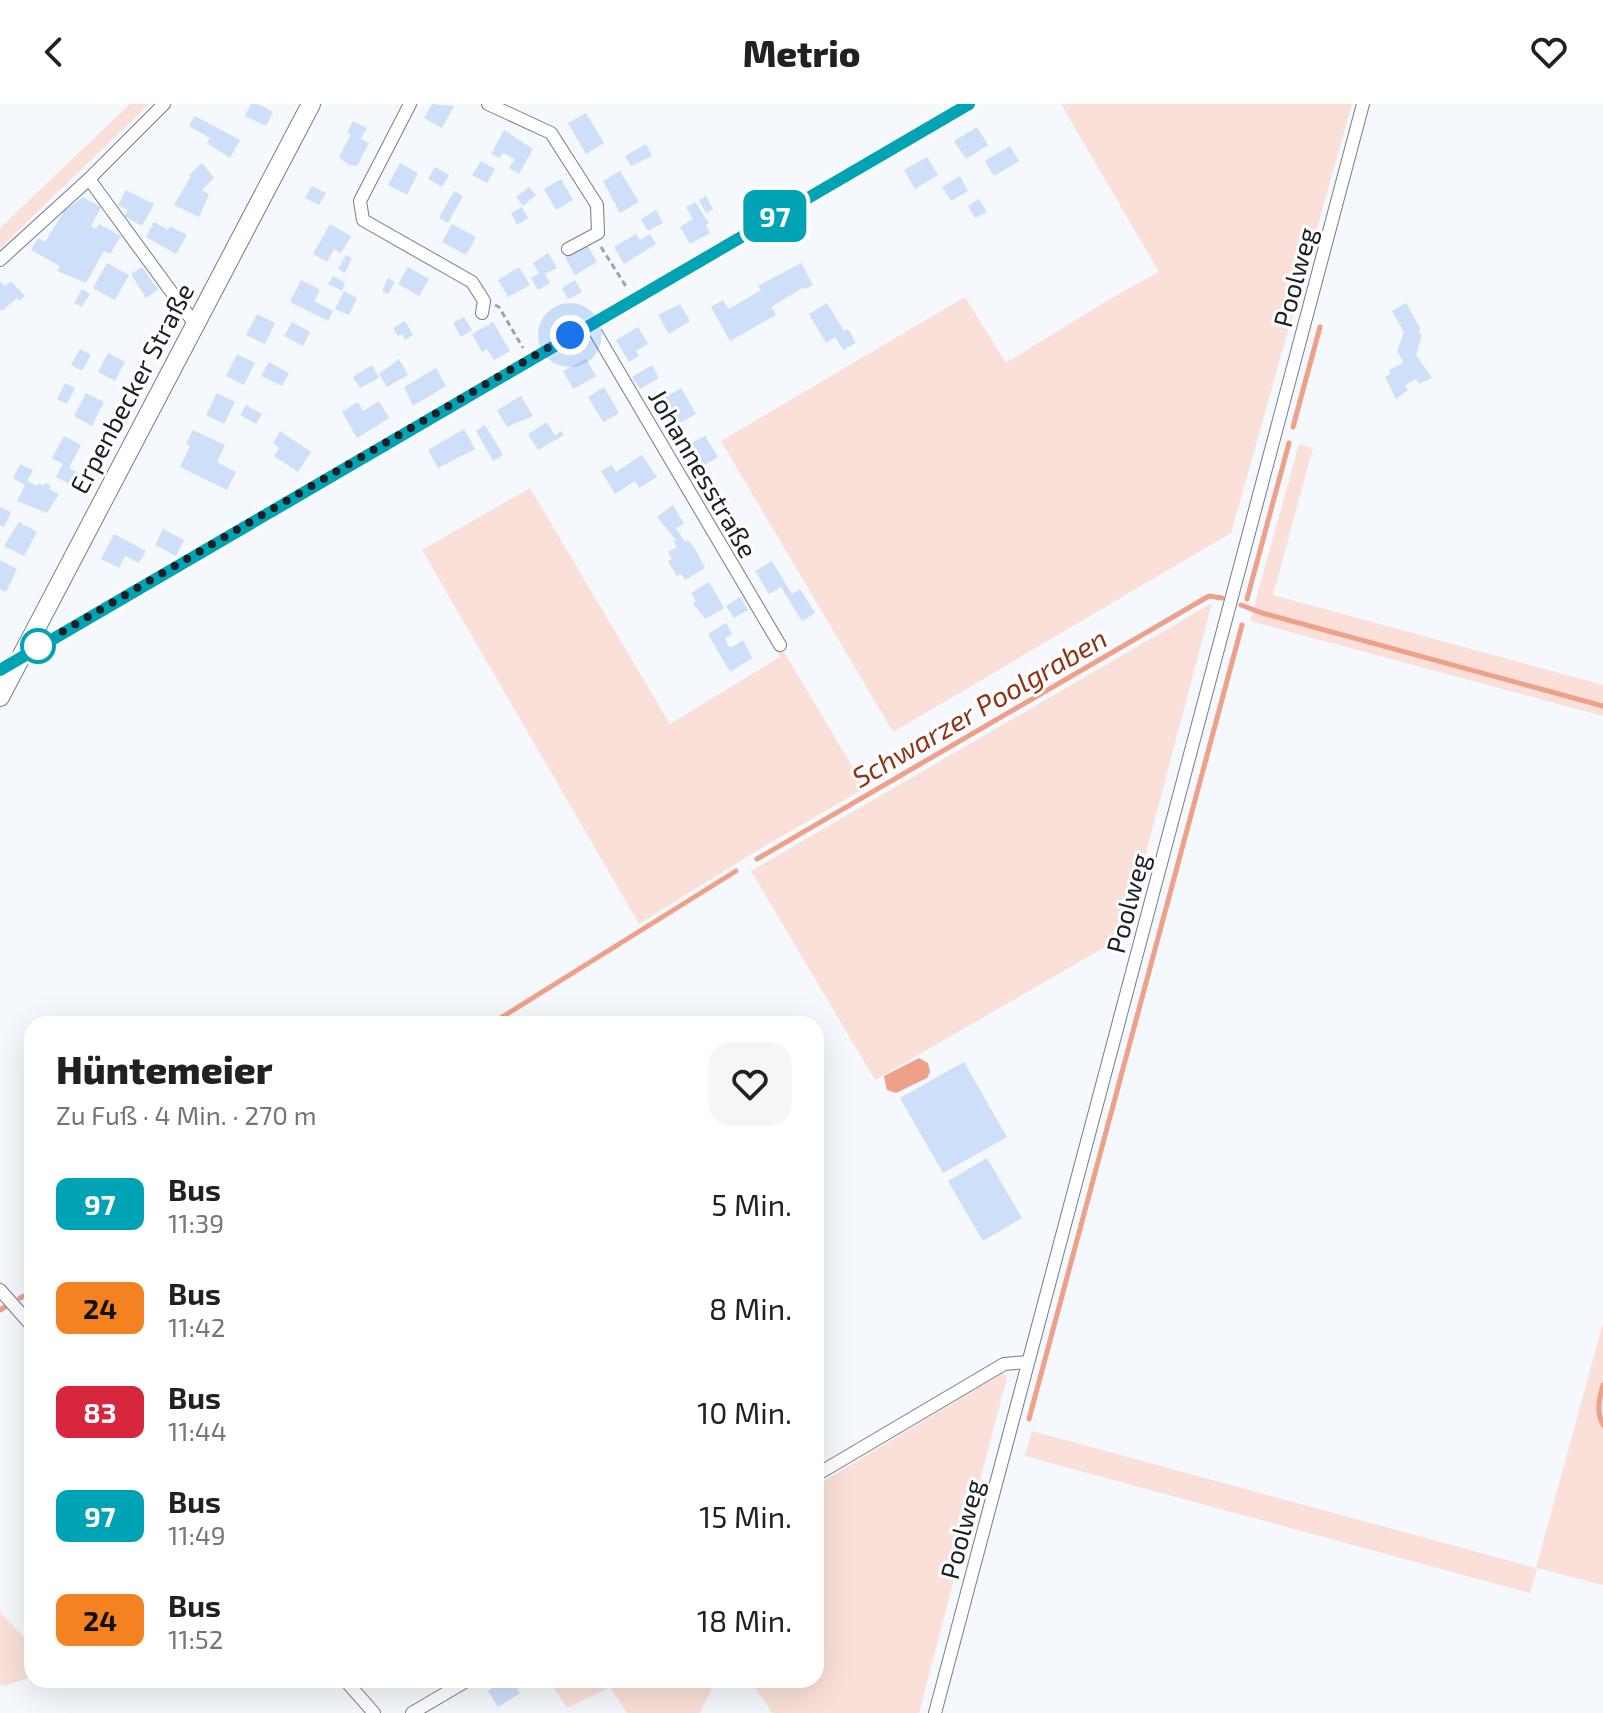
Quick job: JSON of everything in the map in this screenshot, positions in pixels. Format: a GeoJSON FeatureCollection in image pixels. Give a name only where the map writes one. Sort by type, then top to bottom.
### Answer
{"type":"FeatureCollection","features":[{"type":"Feature","properties":{"kind":"main road","name":"Erpenbecker Straße"},"geometry":{"type":"LineString","coordinates":[[0,697],[311,104]]}},
{"type":"Feature","properties":{"kind":"street"},"geometry":{"type":"LineString","coordinates":[[0,260],[89,179],[164,104]]}},
{"type":"Feature","properties":{"kind":"street"},"geometry":{"type":"LineString","coordinates":[[410,104],[360,201],[363,220],[472,282],[483,307]]}},
{"type":"Feature","properties":{"kind":"street"},"geometry":{"type":"LineString","coordinates":[[488,104],[551,133],[597,205],[598,233],[568,249]]}},
{"type":"Feature","properties":{"kind":"street"},"geometry":{"type":"LineString","coordinates":[[0,670],[969,104]]}},
{"type":"Feature","properties":{"kind":"street","name":"Poolweg"},"geometry":{"type":"LineString","coordinates":[[935,1713],[1363,104]]}},
{"type":"Feature","properties":{"kind":"street"},"geometry":{"type":"LineString","coordinates":[[89,179],[194,323]]}},
{"type":"Feature","properties":{"kind":"street","name":"Johannesstraße"},"geometry":{"type":"LineString","coordinates":[[590,323],[780,645]]}},
{"type":"Feature","properties":{"kind":"street"},"geometry":{"type":"LineString","coordinates":[[0,1290],[24,1317]]}},
{"type":"Feature","properties":{"kind":"street"},"geometry":{"type":"LineString","coordinates":[[824,1470],[1004,1364],[1028,1362]]}},
{"type":"Feature","properties":{"kind":"street"},"geometry":{"type":"LineString","coordinates":[[352,1688],[374,1713]]}},
{"type":"Feature","properties":{"kind":"street"},"geometry":{"type":"LineString","coordinates":[[412,1713],[454,1688]]}},
{"type":"Feature","properties":{"kind":"path"},"geometry":{"type":"LineString","coordinates":[[598,233],[598,241],[633,298]]}},
{"type":"Feature","properties":{"kind":"path"},"geometry":{"type":"LineString","coordinates":[[483,307],[499,307],[529,359]]}},
{"type":"Feature","properties":{"kind":"shaded area"},"geometry":{"type":"Polygon","coordinates":[[[130,104],[149,104],[0,248],[0,228],[130,104]]]}},
{"type":"Feature","properties":{"kind":"shaded area"},"geometry":{"type":"Polygon","coordinates":[[[1061,104],[1352,104],[1231,533],[893,732],[721,441],[965,297],[1006,363],[1159,272],[1061,104]]]}},
{"type":"Feature","properties":{"kind":"shaded area"},"geometry":{"type":"Polygon","coordinates":[[[1299,444],[1313,448],[1273,595],[1603,685],[1603,716],[1250,621],[1299,444]]]}},
{"type":"Feature","properties":{"kind":"shaded area"},"geometry":{"type":"Polygon","coordinates":[[[530,488],[670,724],[780,657],[775,647],[780,645],[865,788],[639,924],[422,550],[530,488]]]}},
{"type":"Feature","properties":{"kind":"shaded area"},"geometry":{"type":"Polygon","coordinates":[[[1212,603],[1124,936],[875,1080],[751,871],[1212,603]]]}},
{"type":"Feature","properties":{"kind":"shaded area"},"geometry":{"type":"Polygon","coordinates":[[[919,1058],[928,1063],[930,1072],[927,1078],[896,1093],[887,1090],[884,1076],[919,1058]]]}},
{"type":"Feature","properties":{"kind":"shaded area"},"geometry":{"type":"Polygon","coordinates":[[[1603,1323],[1603,1585],[1537,1568],[1530,1593],[1025,1456],[1032,1431],[1536,1568],[1603,1323]]]}},
{"type":"Feature","properties":{"kind":"shaded area"},"geometry":{"type":"Polygon","coordinates":[[[1002,1373],[1007,1377],[919,1713],[772,1713],[755,1688],[824,1688],[824,1481],[1002,1373]]]}},
{"type":"Feature","properties":{"kind":"shaded area"},"geometry":{"type":"Polygon","coordinates":[[[0,1612],[24,1638],[24,1679],[4,1686],[0,1684],[0,1612]]]}},
{"type":"Feature","properties":{"kind":"shaded area"},"geometry":{"type":"Polygon","coordinates":[[[554,1688],[608,1688],[567,1708],[554,1688]]]}},
{"type":"Feature","properties":{"kind":"shaded area"},"geometry":{"type":"Polygon","coordinates":[[[611,1688],[712,1688],[700,1713],[627,1713],[611,1688]]]}},
{"type":"Feature","properties":{"kind":"building"},"geometry":{"type":"Polygon","coordinates":[[[251,104],[273,112],[266,126],[245,116],[251,104]]]}},
{"type":"Feature","properties":{"kind":"building"},"geometry":{"type":"Polygon","coordinates":[[[432,104],[454,106],[442,128],[424,118],[432,104]]]}},
{"type":"Feature","properties":{"kind":"building"},"geometry":{"type":"Polygon","coordinates":[[[586,113],[604,143],[586,154],[568,123],[586,113]]]}},
{"type":"Feature","properties":{"kind":"building"},"geometry":{"type":"Polygon","coordinates":[[[195,116],[240,140],[230,158],[207,143],[210,138],[189,126],[195,116]]]}},
{"type":"Feature","properties":{"kind":"building"},"geometry":{"type":"Polygon","coordinates":[[[353,121],[367,128],[361,139],[369,143],[357,166],[349,165],[339,157],[351,134],[347,133],[353,121]]]}},
{"type":"Feature","properties":{"kind":"building"},"geometry":{"type":"Polygon","coordinates":[[[977,127],[988,145],[966,159],[954,141],[977,127]]]}},
{"type":"Feature","properties":{"kind":"building"},"geometry":{"type":"Polygon","coordinates":[[[504,130],[533,149],[519,174],[509,168],[515,159],[503,153],[500,158],[491,154],[504,130]]]}},
{"type":"Feature","properties":{"kind":"building"},"geometry":{"type":"Polygon","coordinates":[[[646,144],[652,156],[631,166],[625,156],[646,144]]]}},
{"type":"Feature","properties":{"kind":"building"},"geometry":{"type":"Polygon","coordinates":[[[1010,146],[1019,161],[994,176],[985,161],[1010,146]]]}},
{"type":"Feature","properties":{"kind":"building"},"geometry":{"type":"Polygon","coordinates":[[[927,157],[938,175],[915,189],[904,170],[927,157]]]}},
{"type":"Feature","properties":{"kind":"building"},"geometry":{"type":"Polygon","coordinates":[[[481,161],[495,169],[487,183],[472,175],[481,161]]]}},
{"type":"Feature","properties":{"kind":"building"},"geometry":{"type":"Polygon","coordinates":[[[202,163],[214,178],[202,190],[209,194],[199,217],[174,205],[189,175],[202,163]]]}},
{"type":"Feature","properties":{"kind":"building"},"geometry":{"type":"Polygon","coordinates":[[[400,163],[418,173],[407,195],[388,185],[400,163]]]}},
{"type":"Feature","properties":{"kind":"building"},"geometry":{"type":"Polygon","coordinates":[[[435,167],[449,175],[442,187],[428,179],[435,167]]]}},
{"type":"Feature","properties":{"kind":"building"},"geometry":{"type":"Polygon","coordinates":[[[620,171],[639,202],[620,213],[603,181],[620,171]]]}},
{"type":"Feature","properties":{"kind":"building"},"geometry":{"type":"Polygon","coordinates":[[[960,176],[968,191],[951,201],[942,187],[960,176]]]}},
{"type":"Feature","properties":{"kind":"building"},"geometry":{"type":"Polygon","coordinates":[[[561,179],[573,200],[556,210],[544,189],[561,179]]]}},
{"type":"Feature","properties":{"kind":"building"},"geometry":{"type":"Polygon","coordinates":[[[312,186],[326,193],[319,205],[305,198],[312,186]]]}},
{"type":"Feature","properties":{"kind":"building"},"geometry":{"type":"Polygon","coordinates":[[[529,187],[536,195],[523,206],[516,197],[529,187]]]}},
{"type":"Feature","properties":{"kind":"building"},"geometry":{"type":"Polygon","coordinates":[[[126,190],[154,204],[142,226],[124,216],[128,210],[118,205],[126,190]]]}},
{"type":"Feature","properties":{"kind":"building"},"geometry":{"type":"Polygon","coordinates":[[[454,191],[463,196],[448,223],[439,218],[454,191]]]}},
{"type":"Feature","properties":{"kind":"building"},"geometry":{"type":"Polygon","coordinates":[[[706,196],[713,209],[706,213],[699,200],[706,196]]]}},
{"type":"Feature","properties":{"kind":"building"},"geometry":{"type":"Polygon","coordinates":[[[83,197],[101,207],[91,226],[96,229],[99,224],[121,236],[110,254],[104,251],[86,283],[57,271],[60,266],[31,250],[38,238],[45,242],[64,211],[83,197]]]}},
{"type":"Feature","properties":{"kind":"building"},"geometry":{"type":"Polygon","coordinates":[[[979,199],[987,212],[975,218],[968,206],[979,199]]]}},
{"type":"Feature","properties":{"kind":"building"},"geometry":{"type":"Polygon","coordinates":[[[695,202],[709,223],[706,225],[710,233],[690,244],[680,227],[693,219],[686,207],[695,202]]]}},
{"type":"Feature","properties":{"kind":"building"},"geometry":{"type":"Polygon","coordinates":[[[522,207],[528,218],[517,225],[511,213],[522,207]]]}},
{"type":"Feature","properties":{"kind":"building"},"geometry":{"type":"Polygon","coordinates":[[[656,210],[663,223],[648,231],[641,219],[656,210]]]}},
{"type":"Feature","properties":{"kind":"building"},"geometry":{"type":"Polygon","coordinates":[[[154,222],[187,235],[176,254],[146,237],[154,222]]]}},
{"type":"Feature","properties":{"kind":"building"},"geometry":{"type":"Polygon","coordinates":[[[330,224],[351,236],[341,253],[334,249],[327,262],[313,254],[330,224]]]}},
{"type":"Feature","properties":{"kind":"building"},"geometry":{"type":"Polygon","coordinates":[[[452,224],[476,237],[466,255],[442,242],[452,224]]]}},
{"type":"Feature","properties":{"kind":"building"},"geometry":{"type":"Polygon","coordinates":[[[636,234],[640,240],[650,234],[656,244],[624,264],[614,247],[636,234]]]}},
{"type":"Feature","properties":{"kind":"building"},"geometry":{"type":"Polygon","coordinates":[[[587,245],[597,262],[575,275],[565,257],[587,245]]]}},
{"type":"Feature","properties":{"kind":"building"},"geometry":{"type":"Polygon","coordinates":[[[548,253],[557,268],[545,274],[550,283],[538,290],[531,278],[539,273],[533,263],[548,253]]]}},
{"type":"Feature","properties":{"kind":"building"},"geometry":{"type":"Polygon","coordinates":[[[346,255],[352,258],[345,273],[338,269],[346,255]]]}},
{"type":"Feature","properties":{"kind":"building"},"geometry":{"type":"Polygon","coordinates":[[[107,263],[129,275],[115,300],[93,288],[107,263]]]}},
{"type":"Feature","properties":{"kind":"building"},"geometry":{"type":"Polygon","coordinates":[[[801,263],[813,285],[804,287],[771,307],[776,315],[730,341],[711,307],[723,300],[729,309],[761,290],[758,286],[801,263]]]}},
{"type":"Feature","properties":{"kind":"building"},"geometry":{"type":"Polygon","coordinates":[[[142,267],[158,290],[146,298],[131,274],[142,267]]]}},
{"type":"Feature","properties":{"kind":"building"},"geometry":{"type":"Polygon","coordinates":[[[408,267],[429,279],[419,296],[398,284],[408,267]]]}},
{"type":"Feature","properties":{"kind":"building"},"geometry":{"type":"Polygon","coordinates":[[[519,267],[530,285],[508,297],[498,280],[519,267]]]}},
{"type":"Feature","properties":{"kind":"building"},"geometry":{"type":"Polygon","coordinates":[[[333,276],[345,283],[342,291],[328,284],[333,276]]]}},
{"type":"Feature","properties":{"kind":"building"},"geometry":{"type":"Polygon","coordinates":[[[388,278],[395,282],[388,294],[382,291],[388,278]]]}},
{"type":"Feature","properties":{"kind":"building"},"geometry":{"type":"Polygon","coordinates":[[[301,280],[320,290],[314,301],[333,311],[328,321],[290,302],[301,280]]]}},
{"type":"Feature","properties":{"kind":"building"},"geometry":{"type":"Polygon","coordinates":[[[575,280],[582,292],[568,299],[562,288],[575,280]]]}},
{"type":"Feature","properties":{"kind":"building"},"geometry":{"type":"Polygon","coordinates":[[[0,281],[5,286],[11,281],[25,296],[19,301],[17,298],[2,311],[0,309],[0,281]]]}},
{"type":"Feature","properties":{"kind":"building"},"geometry":{"type":"Polygon","coordinates":[[[82,289],[90,294],[82,307],[74,303],[82,289]]]}},
{"type":"Feature","properties":{"kind":"building"},"geometry":{"type":"Polygon","coordinates":[[[344,291],[357,298],[349,315],[335,309],[344,291]]]}},
{"type":"Feature","properties":{"kind":"building"},"geometry":{"type":"Polygon","coordinates":[[[827,303],[844,331],[848,329],[856,343],[843,350],[835,337],[826,343],[809,314],[827,303]]]}},
{"type":"Feature","properties":{"kind":"building"},"geometry":{"type":"Polygon","coordinates":[[[1406,303],[1422,334],[1416,355],[1432,378],[1419,384],[1416,379],[1405,385],[1408,390],[1396,399],[1385,377],[1391,373],[1389,370],[1403,361],[1397,351],[1404,332],[1392,311],[1406,303]]]}},
{"type":"Feature","properties":{"kind":"building"},"geometry":{"type":"Polygon","coordinates":[[[680,304],[690,321],[669,334],[658,315],[680,304]]]}},
{"type":"Feature","properties":{"kind":"building"},"geometry":{"type":"Polygon","coordinates":[[[257,314],[275,323],[265,344],[246,335],[257,314]]]}},
{"type":"Feature","properties":{"kind":"building"},"geometry":{"type":"Polygon","coordinates":[[[464,317],[472,330],[461,337],[453,323],[464,317]]]}},
{"type":"Feature","properties":{"kind":"building"},"geometry":{"type":"Polygon","coordinates":[[[405,321],[413,335],[405,340],[393,328],[405,321]]]}},
{"type":"Feature","properties":{"kind":"building"},"geometry":{"type":"Polygon","coordinates":[[[292,322],[310,332],[303,346],[284,336],[292,322]]]}},
{"type":"Feature","properties":{"kind":"building"},"geometry":{"type":"Polygon","coordinates":[[[493,322],[510,351],[494,360],[487,349],[482,352],[472,334],[493,322]]]}},
{"type":"Feature","properties":{"kind":"building"},"geometry":{"type":"Polygon","coordinates":[[[638,327],[648,344],[636,351],[639,356],[629,362],[616,340],[638,327]]]}},
{"type":"Feature","properties":{"kind":"building"},"geometry":{"type":"Polygon","coordinates":[[[80,349],[91,355],[82,371],[71,365],[80,349]]]}},
{"type":"Feature","properties":{"kind":"building"},"geometry":{"type":"Polygon","coordinates":[[[108,353],[125,362],[115,381],[98,372],[108,353]]]}},
{"type":"Feature","properties":{"kind":"building"},"geometry":{"type":"Polygon","coordinates":[[[237,354],[255,363],[244,385],[226,376],[237,354]]]}},
{"type":"Feature","properties":{"kind":"building"},"geometry":{"type":"Polygon","coordinates":[[[399,359],[408,375],[387,387],[379,374],[399,359]]]}},
{"type":"Feature","properties":{"kind":"building"},"geometry":{"type":"Polygon","coordinates":[[[586,359],[596,376],[573,389],[563,371],[586,359]]]}},
{"type":"Feature","properties":{"kind":"building"},"geometry":{"type":"Polygon","coordinates":[[[269,362],[289,373],[282,386],[261,376],[269,362]]]}},
{"type":"Feature","properties":{"kind":"building"},"geometry":{"type":"Polygon","coordinates":[[[372,365],[379,378],[360,388],[353,377],[372,365]]]}},
{"type":"Feature","properties":{"kind":"building"},"geometry":{"type":"Polygon","coordinates":[[[652,365],[659,378],[640,389],[632,377],[652,365]]]}},
{"type":"Feature","properties":{"kind":"building"},"geometry":{"type":"Polygon","coordinates":[[[436,368],[446,386],[413,406],[404,387],[436,368]]]}},
{"type":"Feature","properties":{"kind":"building"},"geometry":{"type":"Polygon","coordinates":[[[65,383],[75,388],[67,404],[57,399],[65,383]]]}},
{"type":"Feature","properties":{"kind":"building"},"geometry":{"type":"Polygon","coordinates":[[[604,387],[619,413],[603,422],[588,397],[604,387]]]}},
{"type":"Feature","properties":{"kind":"building"},"geometry":{"type":"Polygon","coordinates":[[[681,388],[696,414],[676,425],[673,421],[666,425],[656,408],[663,404],[661,400],[681,388]]]}},
{"type":"Feature","properties":{"kind":"building"},"geometry":{"type":"Polygon","coordinates":[[[86,393],[104,402],[92,426],[74,416],[86,393]]]}},
{"type":"Feature","properties":{"kind":"building"},"geometry":{"type":"Polygon","coordinates":[[[217,393],[235,402],[224,424],[206,415],[217,393]]]}},
{"type":"Feature","properties":{"kind":"building"},"geometry":{"type":"Polygon","coordinates":[[[521,396],[533,416],[507,427],[497,410],[521,396]]]}},
{"type":"Feature","properties":{"kind":"building"},"geometry":{"type":"Polygon","coordinates":[[[379,401],[389,418],[357,438],[342,412],[358,402],[363,411],[379,401]]]}},
{"type":"Feature","properties":{"kind":"building"},"geometry":{"type":"Polygon","coordinates":[[[246,405],[262,414],[256,424],[240,415],[246,405]]]}},
{"type":"Feature","properties":{"kind":"building"},"geometry":{"type":"Polygon","coordinates":[[[547,422],[555,436],[561,431],[564,435],[538,450],[528,434],[547,422]]]}},
{"type":"Feature","properties":{"kind":"building"},"geometry":{"type":"Polygon","coordinates":[[[485,425],[503,455],[493,461],[476,431],[485,425]]]}},
{"type":"Feature","properties":{"kind":"building"},"geometry":{"type":"Polygon","coordinates":[[[464,429],[475,449],[438,468],[428,450],[464,429]]]}},
{"type":"Feature","properties":{"kind":"building"},"geometry":{"type":"Polygon","coordinates":[[[193,430],[225,445],[217,462],[236,472],[227,490],[180,467],[190,446],[186,444],[193,430]]]}},
{"type":"Feature","properties":{"kind":"building"},"geometry":{"type":"Polygon","coordinates":[[[280,431],[311,452],[298,472],[274,456],[279,448],[273,443],[280,431]]]}},
{"type":"Feature","properties":{"kind":"building"},"geometry":{"type":"Polygon","coordinates":[[[64,436],[81,445],[69,468],[80,474],[74,486],[56,477],[63,464],[52,458],[64,436]]]}},
{"type":"Feature","properties":{"kind":"building"},"geometry":{"type":"Polygon","coordinates":[[[705,436],[718,457],[699,468],[686,446],[705,436]]]}},
{"type":"Feature","properties":{"kind":"building"},"geometry":{"type":"Polygon","coordinates":[[[642,455],[657,477],[639,488],[635,481],[615,494],[601,471],[612,465],[616,472],[642,455]]]}},
{"type":"Feature","properties":{"kind":"building"},"geometry":{"type":"Polygon","coordinates":[[[20,464],[33,470],[27,481],[37,486],[39,483],[44,486],[45,483],[59,494],[47,513],[17,501],[25,485],[13,478],[20,464]]]}},
{"type":"Feature","properties":{"kind":"building"},"geometry":{"type":"Polygon","coordinates":[[[673,505],[684,524],[676,528],[685,542],[688,540],[694,547],[705,568],[685,580],[681,574],[677,576],[668,561],[672,559],[668,552],[677,547],[673,541],[676,540],[657,517],[673,505]]]}},
{"type":"Feature","properties":{"kind":"building"},"geometry":{"type":"Polygon","coordinates":[[[0,507],[11,512],[4,527],[0,525],[0,507]]]}},
{"type":"Feature","properties":{"kind":"building"},"geometry":{"type":"Polygon","coordinates":[[[19,522],[37,532],[24,556],[4,546],[19,522]]]}},
{"type":"Feature","properties":{"kind":"building"},"geometry":{"type":"Polygon","coordinates":[[[163,529],[184,540],[176,556],[155,545],[163,529]]]}},
{"type":"Feature","properties":{"kind":"building"},"geometry":{"type":"Polygon","coordinates":[[[114,534],[146,551],[139,563],[125,556],[119,568],[101,559],[114,534]]]}},
{"type":"Feature","properties":{"kind":"building"},"geometry":{"type":"Polygon","coordinates":[[[0,560],[17,569],[6,592],[0,589],[0,560]]]}},
{"type":"Feature","properties":{"kind":"building"},"geometry":{"type":"Polygon","coordinates":[[[772,561],[792,594],[800,589],[815,613],[802,621],[781,587],[769,594],[755,571],[772,561]]]}},
{"type":"Feature","properties":{"kind":"building"},"geometry":{"type":"Polygon","coordinates":[[[709,582],[724,608],[705,619],[693,603],[696,601],[691,593],[709,582]]]}},
{"type":"Feature","properties":{"kind":"building"},"geometry":{"type":"Polygon","coordinates":[[[740,597],[748,610],[734,618],[726,606],[740,597]]]}},
{"type":"Feature","properties":{"kind":"building"},"geometry":{"type":"Polygon","coordinates":[[[726,623],[732,634],[725,638],[728,646],[732,647],[743,640],[752,658],[730,672],[708,634],[726,623]]]}},
{"type":"Feature","properties":{"kind":"building"},"geometry":{"type":"Polygon","coordinates":[[[964,1062],[1007,1137],[943,1173],[900,1098],[964,1062]]]}},
{"type":"Feature","properties":{"kind":"building"},"geometry":{"type":"Polygon","coordinates":[[[987,1158],[1022,1218],[983,1241],[948,1181],[987,1158]]]}},
{"type":"Feature","properties":{"kind":"building"},"geometry":{"type":"Polygon","coordinates":[[[493,1688],[517,1688],[520,1693],[498,1707],[488,1691],[493,1688]]]}},
{"type":"Feature","properties":{"kind":"waterway"},"geometry":{"type":"LineString","coordinates":[[1293,427],[1320,327]]}},
{"type":"Feature","properties":{"kind":"waterway"},"geometry":{"type":"LineString","coordinates":[[1247,599],[1289,443]]}},
{"type":"Feature","properties":{"kind":"waterway","name":"Schwarzer Poolgraben"},"geometry":{"type":"LineString","coordinates":[[757,859],[1209,596],[1222,598]]}},
{"type":"Feature","properties":{"kind":"waterway","name":"Schwarzer Poolgraben"},"geometry":{"type":"LineString","coordinates":[[1241,605],[1603,706]]}},
{"type":"Feature","properties":{"kind":"waterway"},"geometry":{"type":"LineString","coordinates":[[1029,1419],[1242,625]]}},
{"type":"Feature","properties":{"kind":"waterway","name":"Schwarzer Poolgraben"},"geometry":{"type":"LineString","coordinates":[[504,1016],[736,871]]}},
{"type":"Feature","properties":{"kind":"waterway","name":"Schwarzer Poolgraben"},"geometry":{"type":"LineString","coordinates":[[20,1298],[24,1296]]}},
{"type":"Feature","properties":{"kind":"waterway","name":"Schwarzer Poolgraben"},"geometry":{"type":"LineString","coordinates":[[0,1310],[5,1307]]}},
{"type":"Feature","properties":{"kind":"waterway"},"geometry":{"type":"LineString","coordinates":[[1603,1385],[1599,1400],[1603,1425]]}},
{"type":"Feature","properties":{"kind":"bus line","name":"97"},"geometry":{"type":"LineString","coordinates":[[0,670],[969,104]]}},
{"type":"Feature","properties":{"kind":"route"},"geometry":{"type":"LineString","coordinates":[[38,646],[570,335]]}}]}
